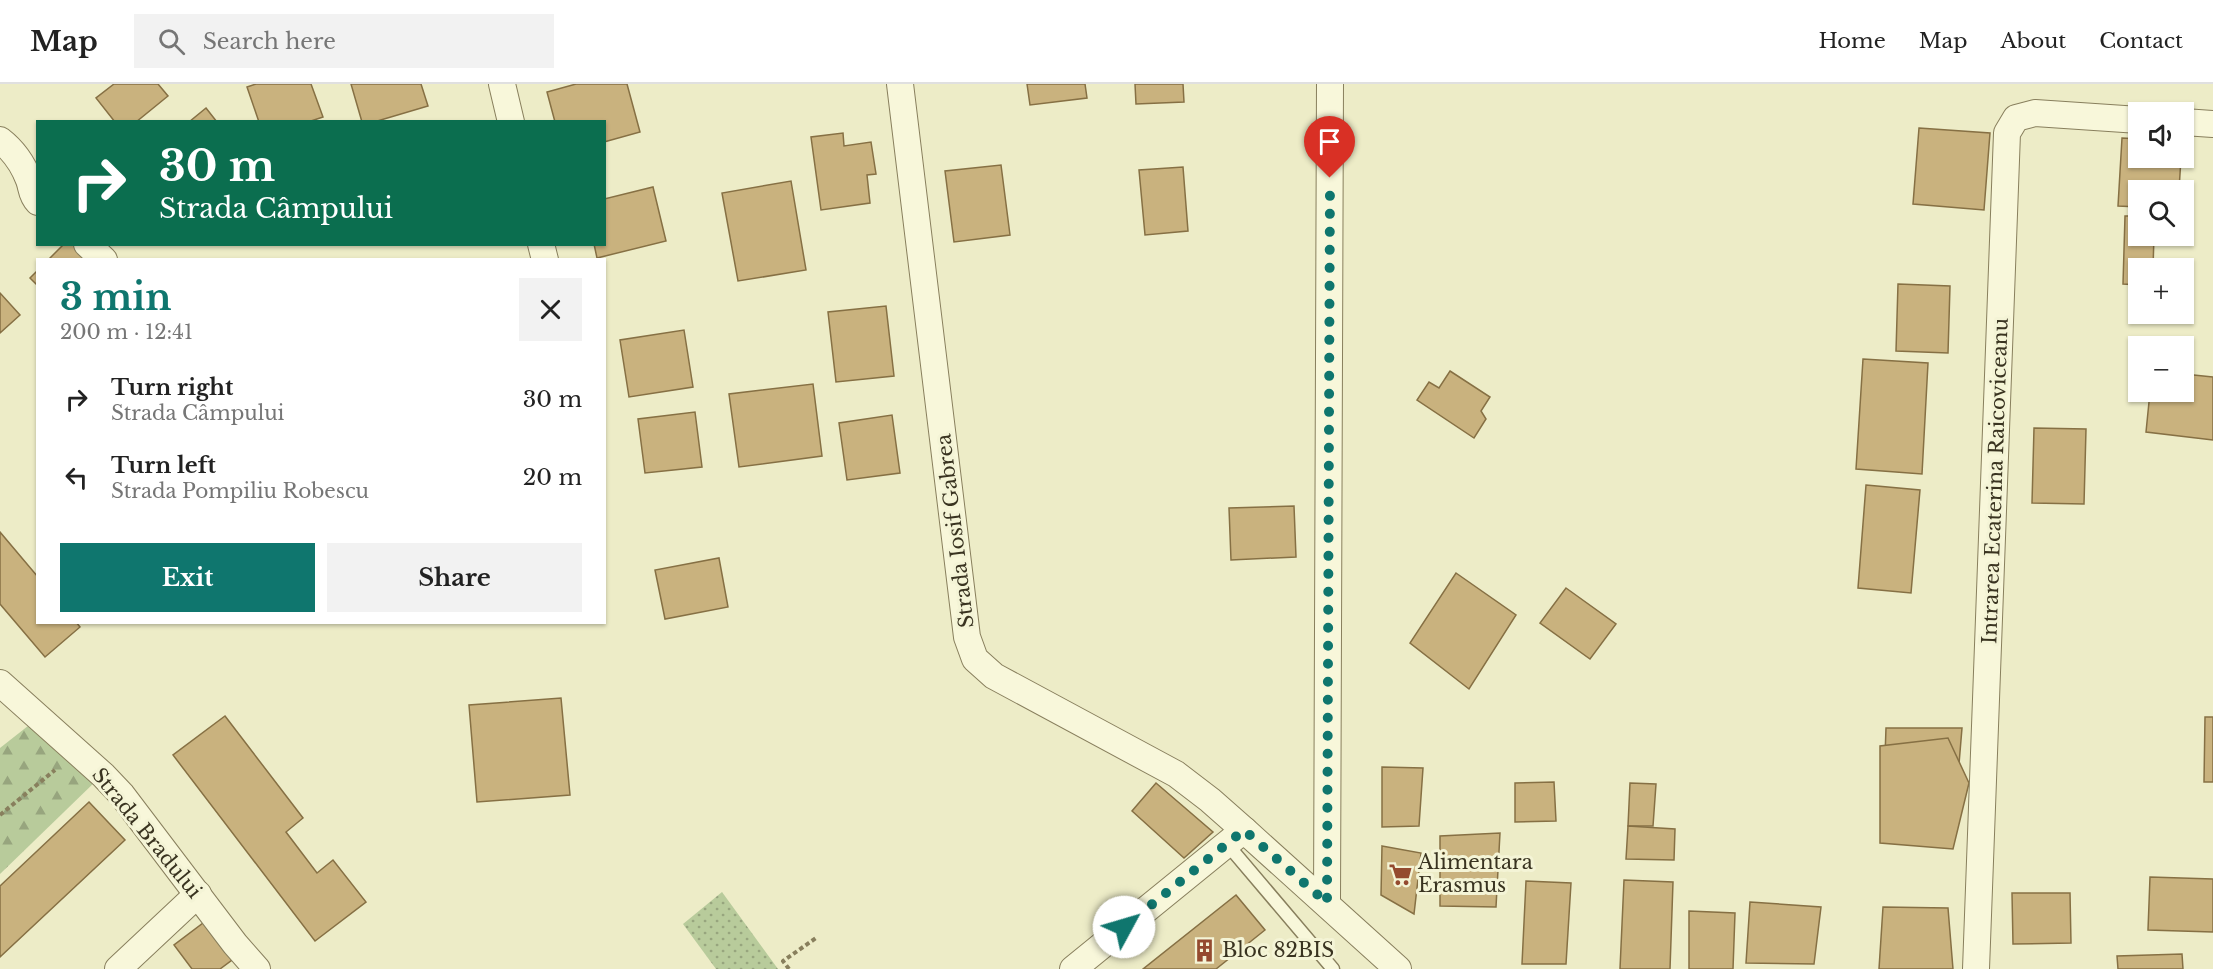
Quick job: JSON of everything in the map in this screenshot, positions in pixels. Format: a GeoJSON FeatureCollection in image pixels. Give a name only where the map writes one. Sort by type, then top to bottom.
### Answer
{"type":"FeatureCollection","features":[{"type":"Feature","properties":{"kind":"street"},"geometry":{"type":"LineString","coordinates":[[502,84],[511,120]]}},
{"type":"Feature","properties":{"kind":"street","name":"Strada Iosif Gabrea"},"geometry":{"type":"LineString","coordinates":[[900,84],[967,637],[975,659],[994,676],[1176,774],[1210,800],[1236,837],[1327,903],[1398,969]]}},
{"type":"Feature","properties":{"kind":"street"},"geometry":{"type":"LineString","coordinates":[[1327,903],[1330,84]]}},
{"type":"Feature","properties":{"kind":"street","name":"Intrarea Ecaterina Raicoviceanu"},"geometry":{"type":"LineString","coordinates":[[1976,969],[2007,133],[2016,118],[2035,113],[2128,119]]}},
{"type":"Feature","properties":{"kind":"street"},"geometry":{"type":"LineString","coordinates":[[2194,123],[2213,124]]}},
{"type":"Feature","properties":{"kind":"street"},"geometry":{"type":"LineString","coordinates":[[0,140],[21,163],[36,200]]}},
{"type":"Feature","properties":{"kind":"street"},"geometry":{"type":"LineString","coordinates":[[89,246],[102,258]]}},
{"type":"Feature","properties":{"kind":"street","name":"Strada Bradului"},"geometry":{"type":"LineString","coordinates":[[0,683],[104,775],[122,795],[257,969]]}},
{"type":"Feature","properties":{"kind":"street"},"geometry":{"type":"LineString","coordinates":[[1073,969],[1236,837]]}},
{"type":"Feature","properties":{"kind":"street"},"geometry":{"type":"LineString","coordinates":[[118,969],[198,894]]}},
{"type":"Feature","properties":{"kind":"lane"},"geometry":{"type":"LineString","coordinates":[[1236,837],[1333,969]]}},
{"type":"Feature","properties":{"kind":"path"},"geometry":{"type":"LineString","coordinates":[[0,815],[78,752]]}},
{"type":"Feature","properties":{"kind":"path"},"geometry":{"type":"LineString","coordinates":[[789,969],[783,961],[816,938]]}},
{"type":"Feature","properties":{"kind":"green space"},"geometry":{"type":"Polygon","coordinates":[[[33,722],[97,780],[0,874],[0,748],[33,722]]]}},
{"type":"Feature","properties":{"kind":"green space"},"geometry":{"type":"Polygon","coordinates":[[[722,892],[778,969],[716,969],[683,924],[722,892]]]}},
{"type":"Feature","properties":{"kind":"building"},"geometry":{"type":"Polygon","coordinates":[[[114,84],[158,84],[168,96],[138,120],[113,120],[96,98],[114,84]]]}},
{"type":"Feature","properties":{"kind":"building"},"geometry":{"type":"Polygon","coordinates":[[[256,84],[311,84],[323,117],[314,120],[258,120],[247,87],[256,84]]]}},
{"type":"Feature","properties":{"kind":"building"},"geometry":{"type":"Polygon","coordinates":[[[351,84],[421,84],[428,106],[381,120],[361,120],[351,84]]]}},
{"type":"Feature","properties":{"kind":"building"},"geometry":{"type":"Polygon","coordinates":[[[576,84],[627,84],[640,132],[606,141],[606,120],[554,120],[547,92],[576,84]]]}},
{"type":"Feature","properties":{"kind":"building"},"geometry":{"type":"Polygon","coordinates":[[[1027,84],[1085,84],[1087,98],[1030,105],[1027,84]]]}},
{"type":"Feature","properties":{"kind":"building"},"geometry":{"type":"Polygon","coordinates":[[[1135,84],[1183,84],[1184,102],[1136,104],[1135,84]]]}},
{"type":"Feature","properties":{"kind":"building"},"geometry":{"type":"Polygon","coordinates":[[[206,108],[215,120],[191,120],[206,108]]]}},
{"type":"Feature","properties":{"kind":"building"},"geometry":{"type":"Polygon","coordinates":[[[1919,128],[1990,133],[1984,210],[1913,204],[1919,128]]]}},
{"type":"Feature","properties":{"kind":"building"},"geometry":{"type":"Polygon","coordinates":[[[843,133],[844,146],[871,142],[876,174],[867,175],[870,203],[821,210],[811,137],[843,133]]]}},
{"type":"Feature","properties":{"kind":"building"},"geometry":{"type":"Polygon","coordinates":[[[2122,138],[2128,138],[2128,168],[2180,168],[2180,180],[2128,180],[2128,206],[2118,206],[2122,138]]]}},
{"type":"Feature","properties":{"kind":"building"},"geometry":{"type":"Polygon","coordinates":[[[1001,165],[1010,235],[954,242],[945,171],[1001,165]]]}},
{"type":"Feature","properties":{"kind":"building"},"geometry":{"type":"Polygon","coordinates":[[[1183,167],[1188,231],[1145,235],[1139,170],[1183,167]]]}},
{"type":"Feature","properties":{"kind":"building"},"geometry":{"type":"Polygon","coordinates":[[[791,181],[806,270],[738,281],[722,193],[791,181]]]}},
{"type":"Feature","properties":{"kind":"building"},"geometry":{"type":"Polygon","coordinates":[[[653,187],[666,241],[597,258],[594,246],[606,246],[606,199],[653,187]]]}},
{"type":"Feature","properties":{"kind":"building"},"geometry":{"type":"Polygon","coordinates":[[[2125,216],[2128,216],[2128,246],[2154,246],[2153,258],[2128,258],[2128,284],[2123,284],[2125,216]]]}},
{"type":"Feature","properties":{"kind":"building"},"geometry":{"type":"Polygon","coordinates":[[[62,246],[78,246],[88,258],[50,258],[62,246]]]}},
{"type":"Feature","properties":{"kind":"building"},"geometry":{"type":"Polygon","coordinates":[[[36,272],[36,284],[30,278],[36,272]]]}},
{"type":"Feature","properties":{"kind":"building"},"geometry":{"type":"Polygon","coordinates":[[[1898,284],[1950,286],[1948,353],[1896,351],[1898,284]]]}},
{"type":"Feature","properties":{"kind":"building"},"geometry":{"type":"Polygon","coordinates":[[[0,293],[20,315],[0,333],[0,293]]]}},
{"type":"Feature","properties":{"kind":"building"},"geometry":{"type":"Polygon","coordinates":[[[886,306],[894,376],[836,382],[828,312],[886,306]]]}},
{"type":"Feature","properties":{"kind":"building"},"geometry":{"type":"Polygon","coordinates":[[[684,330],[693,387],[629,397],[620,340],[684,330]]]}},
{"type":"Feature","properties":{"kind":"building"},"geometry":{"type":"Polygon","coordinates":[[[1863,359],[1928,363],[1922,474],[1856,469],[1863,359]]]}},
{"type":"Feature","properties":{"kind":"building"},"geometry":{"type":"Polygon","coordinates":[[[1450,371],[1490,397],[1481,411],[1486,419],[1474,438],[1417,400],[1429,382],[1439,388],[1450,371]]]}},
{"type":"Feature","properties":{"kind":"building"},"geometry":{"type":"Polygon","coordinates":[[[2194,375],[2213,377],[2213,440],[2146,432],[2149,402],[2194,402],[2194,375]]]}},
{"type":"Feature","properties":{"kind":"building"},"geometry":{"type":"Polygon","coordinates":[[[813,384],[822,456],[739,467],[729,394],[813,384]]]}},
{"type":"Feature","properties":{"kind":"building"},"geometry":{"type":"Polygon","coordinates":[[[695,412],[702,467],[645,473],[638,419],[695,412]]]}},
{"type":"Feature","properties":{"kind":"building"},"geometry":{"type":"Polygon","coordinates":[[[892,415],[900,473],[847,480],[839,423],[892,415]]]}},
{"type":"Feature","properties":{"kind":"building"},"geometry":{"type":"Polygon","coordinates":[[[2034,428],[2086,429],[2084,504],[2032,503],[2034,428]]]}},
{"type":"Feature","properties":{"kind":"building"},"geometry":{"type":"Polygon","coordinates":[[[1866,485],[1920,490],[1911,593],[1858,588],[1866,485]]]}},
{"type":"Feature","properties":{"kind":"building"},"geometry":{"type":"Polygon","coordinates":[[[1294,506],[1296,557],[1231,560],[1229,508],[1294,506]]]}},
{"type":"Feature","properties":{"kind":"building"},"geometry":{"type":"Polygon","coordinates":[[[0,532],[36,575],[36,624],[78,624],[80,627],[45,657],[0,604],[0,532]]]}},
{"type":"Feature","properties":{"kind":"building"},"geometry":{"type":"Polygon","coordinates":[[[719,558],[728,607],[665,619],[655,570],[719,558]]]}},
{"type":"Feature","properties":{"kind":"building"},"geometry":{"type":"Polygon","coordinates":[[[1456,573],[1516,615],[1469,689],[1410,643],[1456,573]]]}},
{"type":"Feature","properties":{"kind":"building"},"geometry":{"type":"Polygon","coordinates":[[[1566,588],[1616,624],[1590,659],[1540,623],[1566,588]]]}},
{"type":"Feature","properties":{"kind":"building"},"geometry":{"type":"Polygon","coordinates":[[[561,698],[570,795],[477,802],[469,705],[561,698]]]}},
{"type":"Feature","properties":{"kind":"building"},"geometry":{"type":"Polygon","coordinates":[[[225,716],[303,818],[286,832],[317,873],[333,860],[366,902],[315,941],[173,755],[225,716]]]}},
{"type":"Feature","properties":{"kind":"building"},"geometry":{"type":"Polygon","coordinates":[[[2205,717],[2213,717],[2213,782],[2204,782],[2205,717]]]}},
{"type":"Feature","properties":{"kind":"building"},"geometry":{"type":"Polygon","coordinates":[[[1886,728],[1962,728],[1952,848],[1882,842],[1886,728]]]}},
{"type":"Feature","properties":{"kind":"building"},"geometry":{"type":"Polygon","coordinates":[[[1948,738],[1969,783],[1953,849],[1880,843],[1880,746],[1948,738]]]}},
{"type":"Feature","properties":{"kind":"building"},"geometry":{"type":"Polygon","coordinates":[[[1382,767],[1423,768],[1419,826],[1382,827],[1382,767]]]}},
{"type":"Feature","properties":{"kind":"building"},"geometry":{"type":"Polygon","coordinates":[[[1554,782],[1556,821],[1515,822],[1515,783],[1554,782]]]}},
{"type":"Feature","properties":{"kind":"building"},"geometry":{"type":"Polygon","coordinates":[[[1156,783],[1213,832],[1184,858],[1132,811],[1156,783]]]}},
{"type":"Feature","properties":{"kind":"building"},"geometry":{"type":"Polygon","coordinates":[[[1630,783],[1656,784],[1653,826],[1628,826],[1630,783]]]}},
{"type":"Feature","properties":{"kind":"building"},"geometry":{"type":"Polygon","coordinates":[[[89,802],[125,840],[0,957],[0,886],[89,802]]]}},
{"type":"Feature","properties":{"kind":"building"},"geometry":{"type":"Polygon","coordinates":[[[1628,826],[1675,829],[1674,860],[1626,859],[1628,826]]]}},
{"type":"Feature","properties":{"kind":"building"},"geometry":{"type":"Polygon","coordinates":[[[1500,833],[1496,907],[1440,906],[1440,836],[1500,833]]]}},
{"type":"Feature","properties":{"kind":"building","name":"Alimentara Erasmus"},"geometry":{"type":"Polygon","coordinates":[[[1382,846],[1421,853],[1414,914],[1381,895],[1382,846]]]}},
{"type":"Feature","properties":{"kind":"building"},"geometry":{"type":"Polygon","coordinates":[[[2150,877],[2213,879],[2213,932],[2148,930],[2150,877]]]}},
{"type":"Feature","properties":{"kind":"building"},"geometry":{"type":"Polygon","coordinates":[[[1624,880],[1673,882],[1670,969],[1620,969],[1624,880]]]}},
{"type":"Feature","properties":{"kind":"building"},"geometry":{"type":"Polygon","coordinates":[[[1526,881],[1571,883],[1566,964],[1522,964],[1526,881]]]}},
{"type":"Feature","properties":{"kind":"building"},"geometry":{"type":"Polygon","coordinates":[[[2012,893],[2070,893],[2071,943],[2013,944],[2012,893]]]}},
{"type":"Feature","properties":{"kind":"building","name":"Bloc 82BIS"},"geometry":{"type":"Polygon","coordinates":[[[1236,895],[1265,930],[1216,969],[1143,969],[1236,895]]]}},
{"type":"Feature","properties":{"kind":"building"},"geometry":{"type":"Polygon","coordinates":[[[1750,902],[1821,907],[1814,964],[1746,963],[1750,902]]]}},
{"type":"Feature","properties":{"kind":"building"},"geometry":{"type":"Polygon","coordinates":[[[1883,907],[1948,908],[1953,969],[1879,969],[1883,907]]]}},
{"type":"Feature","properties":{"kind":"building"},"geometry":{"type":"Polygon","coordinates":[[[1689,911],[1735,913],[1733,969],[1689,969],[1689,911]]]}},
{"type":"Feature","properties":{"kind":"building"},"geometry":{"type":"Polygon","coordinates":[[[207,920],[236,957],[220,969],[192,969],[174,945],[207,920]]]}},
{"type":"Feature","properties":{"kind":"building"},"geometry":{"type":"Polygon","coordinates":[[[2182,954],[2183,969],[2118,969],[2117,956],[2182,954]]]}},
{"type":"Feature","properties":{"kind":"place","name":"Alimentara Erasmus"},"geometry":{"type":"Point","coordinates":[1400,874]}},
{"type":"Feature","properties":{"kind":"place","name":"Bloc 82BIS"},"geometry":{"type":"Point","coordinates":[1204,950]}},
{"type":"Feature","properties":{"kind":"route"},"geometry":{"type":"LineString","coordinates":[[1124,927],[1244,830],[1327,903],[1330,178]]}}]}
